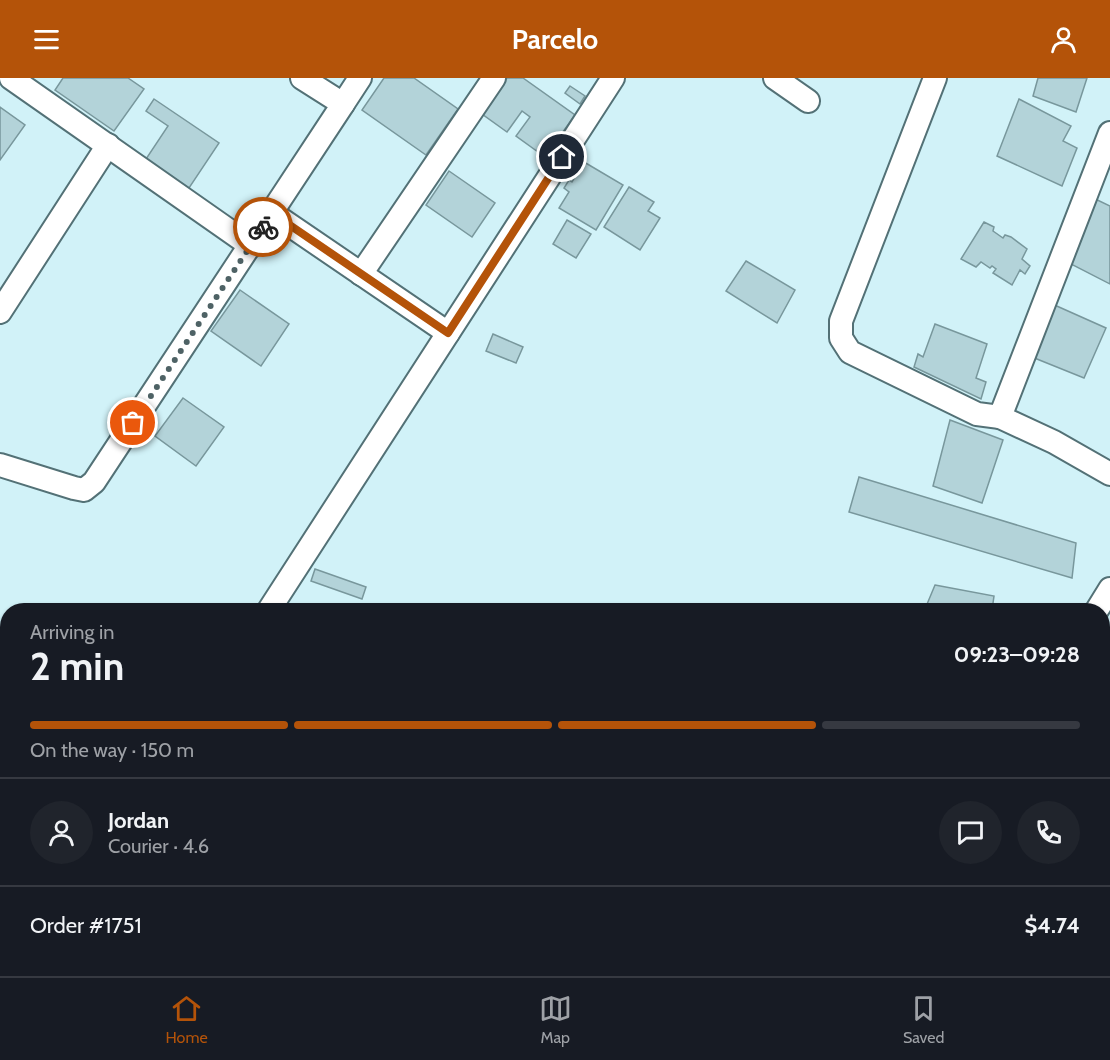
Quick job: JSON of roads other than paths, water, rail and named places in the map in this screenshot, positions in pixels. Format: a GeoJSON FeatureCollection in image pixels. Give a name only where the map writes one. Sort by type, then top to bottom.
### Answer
{"type":"FeatureCollection","features":[{"type":"Feature","properties":{"kind":"street"},"geometry":{"type":"LineString","coordinates":[[11,78],[250,246]]}},
{"type":"Feature","properties":{"kind":"street"},"geometry":{"type":"LineString","coordinates":[[302,78],[343,104]]}},
{"type":"Feature","properties":{"kind":"street"},"geometry":{"type":"LineString","coordinates":[[0,465],[84,490],[94,482],[360,78]]}},
{"type":"Feature","properties":{"kind":"street"},"geometry":{"type":"LineString","coordinates":[[361,274],[494,78]]}},
{"type":"Feature","properties":{"kind":"street"},"geometry":{"type":"LineString","coordinates":[[273,603],[613,78]]}},
{"type":"Feature","properties":{"kind":"street"},"geometry":{"type":"LineString","coordinates":[[776,78],[808,100]]}},
{"type":"Feature","properties":{"kind":"street"},"geometry":{"type":"LineString","coordinates":[[935,78],[841,321],[841,338],[850,352],[977,414],[1000,417],[1054,442],[1110,474]]}},
{"type":"Feature","properties":{"kind":"street"},"geometry":{"type":"LineString","coordinates":[[1000,417],[1110,133]]}},
{"type":"Feature","properties":{"kind":"street"},"geometry":{"type":"LineString","coordinates":[[0,312],[108,145]]}},
{"type":"Feature","properties":{"kind":"street"},"geometry":{"type":"LineString","coordinates":[[272,213],[448,333]]}},
{"type":"Feature","properties":{"kind":"street"},"geometry":{"type":"LineString","coordinates":[[1101,603],[1110,589]]}}]}
